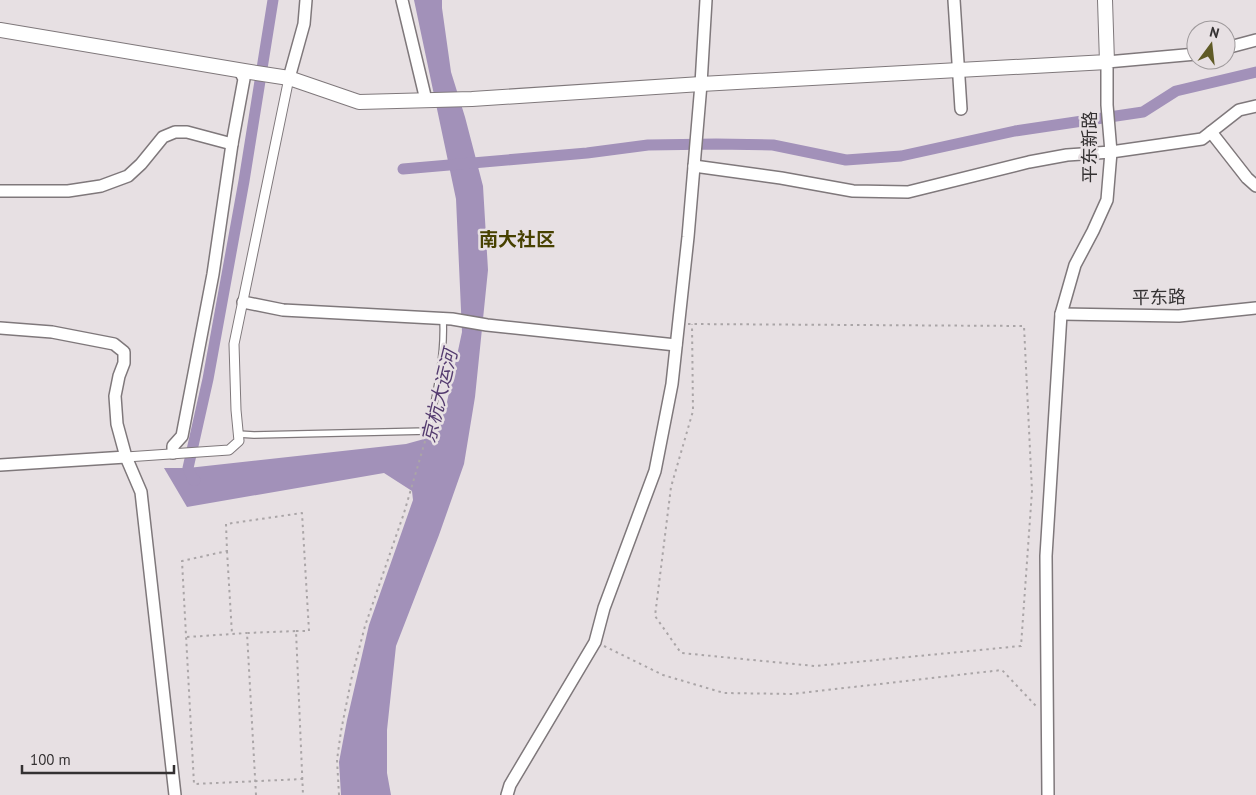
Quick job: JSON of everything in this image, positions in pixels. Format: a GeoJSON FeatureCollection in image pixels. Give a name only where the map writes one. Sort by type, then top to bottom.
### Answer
{"type":"FeatureCollection","features":[{"type":"Feature","properties":{"kind":"street"},"geometry":{"type":"LineString","coordinates":[[0,466],[228,450],[239,441],[234,344],[286,77],[304,24],[306,0]]}},
{"type":"Feature","properties":{"kind":"street"},"geometry":{"type":"LineString","coordinates":[[402,0],[426,100]]}},
{"type":"Feature","properties":{"kind":"street"},"geometry":{"type":"LineString","coordinates":[[506,795],[510,785],[595,642],[604,608],[656,471],[672,384],[688,237],[706,0]]}},
{"type":"Feature","properties":{"kind":"street"},"geometry":{"type":"LineString","coordinates":[[954,0],[961,109]]}},
{"type":"Feature","properties":{"kind":"street","name":"平东新路"},"geometry":{"type":"LineString","coordinates":[[1048,795],[1046,556],[1061,314],[1075,265],[1093,232],[1107,200],[1111,147],[1107,105],[1105,0]]}},
{"type":"Feature","properties":{"kind":"street"},"geometry":{"type":"LineString","coordinates":[[0,30],[286,77],[359,102],[472,99],[701,84],[1106,62],[1186,55]]}},
{"type":"Feature","properties":{"kind":"street"},"geometry":{"type":"LineString","coordinates":[[1236,45],[1256,40]]}},
{"type":"Feature","properties":{"kind":"street"},"geometry":{"type":"LineString","coordinates":[[172,453],[173,446],[182,436],[212,274],[244,80],[242,71]]}},
{"type":"Feature","properties":{"kind":"street"},"geometry":{"type":"LineString","coordinates":[[694,166],[781,178],[853,191],[908,192],[1067,154],[1111,147],[1202,139],[1239,110],[1256,106]]}},
{"type":"Feature","properties":{"kind":"street"},"geometry":{"type":"LineString","coordinates":[[0,191],[68,191],[101,186],[128,176],[163,138],[175,132],[188,132],[232,144]]}},
{"type":"Feature","properties":{"kind":"street"},"geometry":{"type":"LineString","coordinates":[[1211,132],[1247,178],[1256,186]]}},
{"type":"Feature","properties":{"kind":"street"},"geometry":{"type":"LineString","coordinates":[[243,302],[283,310],[447,319],[676,345]]}},
{"type":"Feature","properties":{"kind":"street","name":"平东路"},"geometry":{"type":"LineString","coordinates":[[1061,314],[1179,316],[1256,308]]}},
{"type":"Feature","properties":{"kind":"street"},"geometry":{"type":"LineString","coordinates":[[0,328],[52,332],[105,342],[114,344],[124,352],[124,363],[115,396],[117,424],[126,457],[141,492],[175,795]]}},
{"type":"Feature","properties":{"kind":"lane"},"geometry":{"type":"LineString","coordinates":[[238,434],[428,431],[436,395],[447,319]]}},
{"type":"Feature","properties":{"kind":"path"},"geometry":{"type":"LineString","coordinates":[[678,324],[692,324],[1024,326],[1032,491],[1020,646],[815,666],[680,653],[655,616],[672,487],[693,411],[692,324]]}},
{"type":"Feature","properties":{"kind":"path"},"geometry":{"type":"LineString","coordinates":[[338,795],[337,760],[352,676],[365,626],[404,513],[426,436]]}},
{"type":"Feature","properties":{"kind":"path"},"geometry":{"type":"LineString","coordinates":[[186,637],[308,631],[302,513],[226,524],[232,634]]}},
{"type":"Feature","properties":{"kind":"path"},"geometry":{"type":"LineString","coordinates":[[227,550],[182,561],[194,784],[303,778]]}},
{"type":"Feature","properties":{"kind":"path"},"geometry":{"type":"LineString","coordinates":[[296,631],[303,795]]}},
{"type":"Feature","properties":{"kind":"path"},"geometry":{"type":"LineString","coordinates":[[247,633],[256,795]]}},
{"type":"Feature","properties":{"kind":"path"},"geometry":{"type":"LineString","coordinates":[[595,642],[663,675],[724,693],[792,694],[1002,670],[1040,710]]}},
{"type":"Feature","properties":{"kind":"shaded area"},"geometry":{"type":"Polygon","coordinates":[[[414,0],[442,0],[451,72],[483,186],[488,270],[475,397],[464,464],[396,646],[387,730],[387,773],[391,795],[341,795],[339,762],[369,625],[413,500],[412,491],[384,473],[187,507],[164,468],[188,468],[406,444],[435,436],[447,402],[462,332],[456,199],[414,0]]]}},
{"type":"Feature","properties":{"kind":"waterway"},"geometry":{"type":"LineString","coordinates":[[195,480],[193,480],[188,468],[208,379],[244,181],[273,0]]}},
{"type":"Feature","properties":{"kind":"waterway"},"geometry":{"type":"LineString","coordinates":[[403,169],[587,153],[648,145],[773,145],[846,160],[901,156],[1015,131],[1143,112],[1176,91],[1256,72]]}},
{"type":"Feature","properties":{"kind":"district","name":"南大社区"},"geometry":{"type":"Point","coordinates":[517,239]}},
{"type":"Feature","properties":{"kind":"water label","name":"京杭大运河"},"geometry":{"type":"Point","coordinates":[439,396]}}]}
